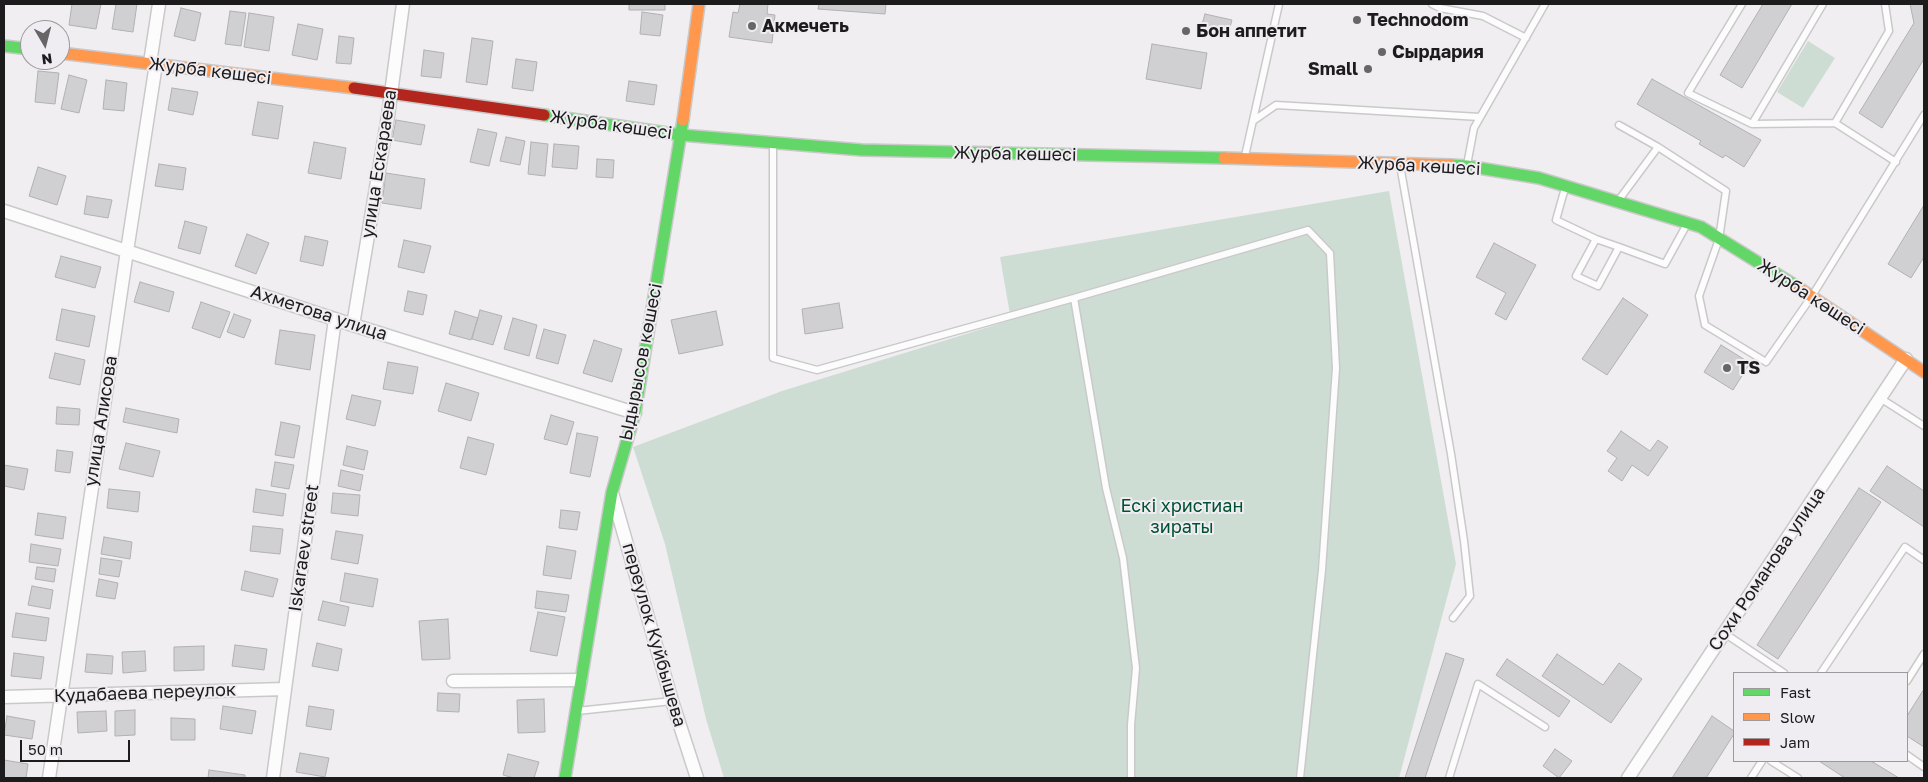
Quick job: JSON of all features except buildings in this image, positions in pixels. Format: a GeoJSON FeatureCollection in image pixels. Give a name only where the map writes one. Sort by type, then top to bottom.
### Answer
{"type":"FeatureCollection","features":[{"type":"Feature","properties":{"kind":"street","name":"улица Алисова"},"geometry":{"type":"LineString","coordinates":[[49,778],[127,251],[160,4]]}},
{"type":"Feature","properties":{"kind":"street","name":"улица Ескараева"},"geometry":{"type":"LineString","coordinates":[[354,325],[388,116],[403,4]]}},
{"type":"Feature","properties":{"kind":"street","name":"Ыдырысов көшесі"},"geometry":{"type":"LineString","coordinates":[[565,778],[612,492],[635,413],[681,135],[699,4]]}},
{"type":"Feature","properties":{"kind":"street"},"geometry":{"type":"LineString","coordinates":[[4,46],[20,48]]}},
{"type":"Feature","properties":{"kind":"street","name":"Журба көшесі"},"geometry":{"type":"LineString","coordinates":[[70,54],[390,92],[681,135],[773,143],[862,150],[1467,166],[1539,178],[1701,227],[1812,296],[1924,372]]}},
{"type":"Feature","properties":{"kind":"street","name":"Ахметова улица"},"geometry":{"type":"LineString","coordinates":[[4,211],[335,319],[635,413]]}},
{"type":"Feature","properties":{"kind":"street","name":"Iskaraev street"},"geometry":{"type":"LineString","coordinates":[[273,778],[335,319]]}},
{"type":"Feature","properties":{"kind":"street","name":"Сохи Романова улица"},"geometry":{"type":"LineString","coordinates":[[1628,778],[1906,359]]}},
{"type":"Feature","properties":{"kind":"street","name":"переулок Куйбышева"},"geometry":{"type":"LineString","coordinates":[[612,492],[672,701],[697,778]]}},
{"type":"Feature","properties":{"kind":"street"},"geometry":{"type":"LineString","coordinates":[[453,680],[582,680]]}},
{"type":"Feature","properties":{"kind":"street","name":"Кудабаева переулок"},"geometry":{"type":"LineString","coordinates":[[4,697],[285,689]]}},
{"type":"Feature","properties":{"kind":"lane"},"geometry":{"type":"LineString","coordinates":[[1244,159],[1279,4]]}},
{"type":"Feature","properties":{"kind":"lane"},"geometry":{"type":"LineString","coordinates":[[1432,4],[1440,8],[1484,16],[1526,38]]}},
{"type":"Feature","properties":{"kind":"lane"},"geometry":{"type":"LineString","coordinates":[[1467,166],[1474,128],[1545,4]]}},
{"type":"Feature","properties":{"kind":"lane"},"geometry":{"type":"LineString","coordinates":[[1742,4],[1688,93],[1752,124],[1835,123],[1896,162]]}},
{"type":"Feature","properties":{"kind":"lane"},"geometry":{"type":"LineString","coordinates":[[1752,124],[1823,4]]}},
{"type":"Feature","properties":{"kind":"lane"},"geometry":{"type":"LineString","coordinates":[[1835,123],[1889,31],[1886,4]]}},
{"type":"Feature","properties":{"kind":"lane"},"geometry":{"type":"LineString","coordinates":[[1253,121],[1276,105],[1480,117]]}},
{"type":"Feature","properties":{"kind":"lane"},"geometry":{"type":"LineString","coordinates":[[1619,125],[1658,147],[1726,191],[1719,239],[1699,296],[1705,325],[1766,362],[1812,296],[1924,115]]}},
{"type":"Feature","properties":{"kind":"lane"},"geometry":{"type":"LineString","coordinates":[[773,143],[773,358],[817,370],[1308,230],[1330,253],[1336,368],[1322,570],[1300,778]]}},
{"type":"Feature","properties":{"kind":"lane"},"geometry":{"type":"LineString","coordinates":[[1617,202],[1658,147]]}},
{"type":"Feature","properties":{"kind":"lane"},"geometry":{"type":"LineString","coordinates":[[1400,164],[1450,444],[1464,542],[1470,596],[1453,618]]}},
{"type":"Feature","properties":{"kind":"lane"},"geometry":{"type":"LineString","coordinates":[[1566,186],[1556,220],[1596,240],[1665,264],[1688,223]]}},
{"type":"Feature","properties":{"kind":"lane"},"geometry":{"type":"LineString","coordinates":[[1596,240],[1576,276],[1598,286],[1619,247]]}},
{"type":"Feature","properties":{"kind":"lane"},"geometry":{"type":"LineString","coordinates":[[1074,298],[1106,488],[1123,558],[1136,668],[1131,725],[1130,778]]}},
{"type":"Feature","properties":{"kind":"lane"},"geometry":{"type":"LineString","coordinates":[[1880,398],[1924,426]]}},
{"type":"Feature","properties":{"kind":"lane"},"geometry":{"type":"LineString","coordinates":[[1822,672],[1905,547],[1924,560]]}},
{"type":"Feature","properties":{"kind":"lane"},"geometry":{"type":"LineString","coordinates":[[1724,633],[1782,672]]}},
{"type":"Feature","properties":{"kind":"lane"},"geometry":{"type":"LineString","coordinates":[[1908,679],[1924,654]]}},
{"type":"Feature","properties":{"kind":"lane"},"geometry":{"type":"LineString","coordinates":[[1449,778],[1478,684],[1545,727]]}},
{"type":"Feature","properties":{"kind":"lane"},"geometry":{"type":"LineString","coordinates":[[576,711],[672,701]]}},
{"type":"Feature","properties":{"kind":"lane"},"geometry":{"type":"LineString","coordinates":[[1908,756],[1924,767]]}},
{"type":"Feature","properties":{"kind":"lane"},"geometry":{"type":"LineString","coordinates":[[1751,778],[1761,762]]}},
{"type":"Feature","properties":{"kind":"lane"},"geometry":{"type":"LineString","coordinates":[[1773,762],[1798,778]]}},
{"type":"Feature","properties":{"kind":"green space"},"geometry":{"type":"Polygon","coordinates":[[[1808,41],[1835,58],[1803,108],[1777,92],[1808,41]]]}},
{"type":"Feature","properties":{"kind":"green space","name":"Ескі христиан зираты"},"geometry":{"type":"Polygon","coordinates":[[[1389,191],[1456,564],[1399,778],[724,778],[706,719],[665,544],[633,447],[782,391],[1011,320],[1000,257],[1389,191]]]}},
{"type":"Feature","properties":{"kind":"traffic: fast"},"geometry":{"type":"LineString","coordinates":[[4,46],[20,48]]}},
{"type":"Feature","properties":{"kind":"traffic: fast"},"geometry":{"type":"LineString","coordinates":[[544,115],[681,135],[862,150],[1224,158]]}},
{"type":"Feature","properties":{"kind":"traffic: fast"},"geometry":{"type":"LineString","coordinates":[[565,778],[612,492],[635,413],[683,120]]}},
{"type":"Feature","properties":{"kind":"traffic: fast"},"geometry":{"type":"LineString","coordinates":[[1451,165],[1539,178],[1701,227],[1796,286]]}},
{"type":"Feature","properties":{"kind":"traffic: slow"},"geometry":{"type":"LineString","coordinates":[[683,120],[699,4]]}},
{"type":"Feature","properties":{"kind":"traffic: slow"},"geometry":{"type":"LineString","coordinates":[[70,54],[354,88]]}},
{"type":"Feature","properties":{"kind":"traffic: slow"},"geometry":{"type":"LineString","coordinates":[[1224,158],[1451,165]]}},
{"type":"Feature","properties":{"kind":"traffic: slow"},"geometry":{"type":"LineString","coordinates":[[1796,286],[1924,372]]}},
{"type":"Feature","properties":{"kind":"traffic: jam"},"geometry":{"type":"LineString","coordinates":[[354,88],[544,115]]}},
{"type":"Feature","properties":{"kind":"place","name":"Technodom"},"geometry":{"type":"Point","coordinates":[1357,20]}},
{"type":"Feature","properties":{"kind":"place","name":"Акмечеть"},"geometry":{"type":"Point","coordinates":[752,26]}},
{"type":"Feature","properties":{"kind":"place","name":"Бон аппетит"},"geometry":{"type":"Point","coordinates":[1186,31]}},
{"type":"Feature","properties":{"kind":"place","name":"Сырдария"},"geometry":{"type":"Point","coordinates":[1382,52]}},
{"type":"Feature","properties":{"kind":"place","name":"Small"},"geometry":{"type":"Point","coordinates":[1368,69]}},
{"type":"Feature","properties":{"kind":"place","name":"TS"},"geometry":{"type":"Point","coordinates":[1727,368]}}]}
